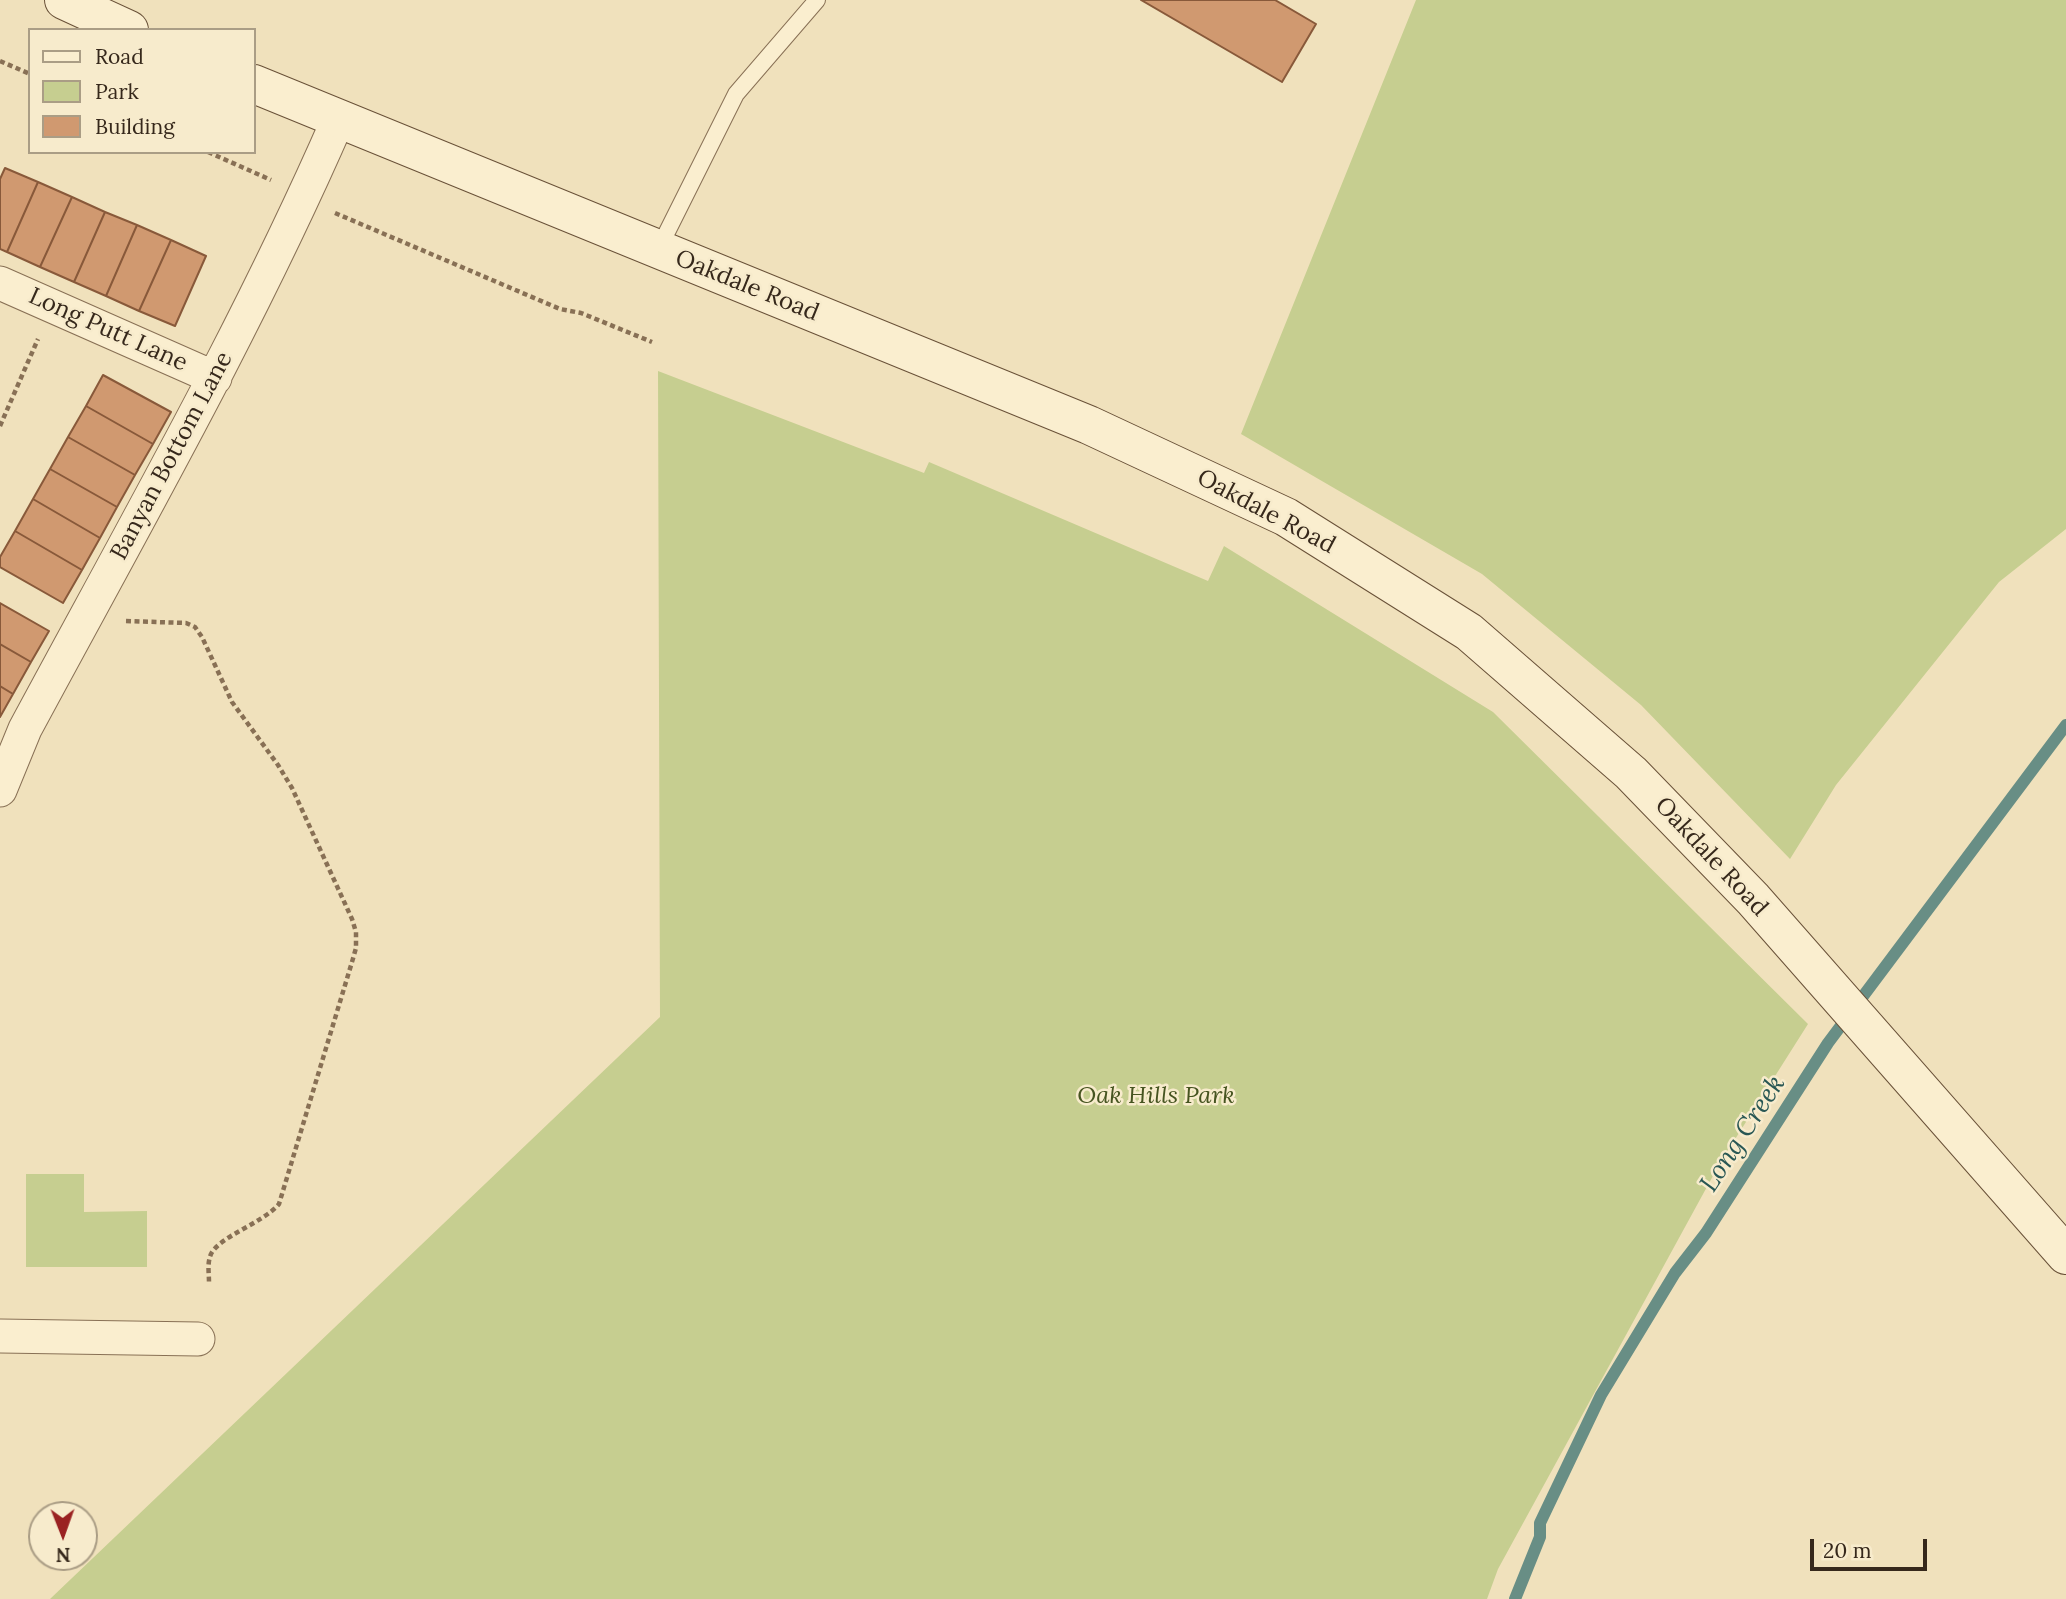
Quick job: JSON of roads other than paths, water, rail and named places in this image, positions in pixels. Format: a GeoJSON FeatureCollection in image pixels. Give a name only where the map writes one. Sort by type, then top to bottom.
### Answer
{"type":"FeatureCollection","features":[{"type":"Feature","properties":{"kind":"main road"},"geometry":{"type":"LineString","coordinates":[[64,0],[125,28]]}},
{"type":"Feature","properties":{"kind":"main road","name":"Oakdale Road"},"geometry":{"type":"LineString","coordinates":[[256,84],[338,120],[1088,425],[1286,517],[1469,632],[1631,773],[1753,899],[2066,1255]]}},
{"type":"Feature","properties":{"kind":"street","name":"Banyan Bottom Lane"},"geometry":{"type":"LineString","coordinates":[[0,790],[25,729],[215,378],[305,197],[338,120]]}},
{"type":"Feature","properties":{"kind":"street","name":"Long Putt Lane"},"geometry":{"type":"LineString","coordinates":[[0,283],[215,378]]}},
{"type":"Feature","properties":{"kind":"street"},"geometry":{"type":"LineString","coordinates":[[0,1336],[198,1339]]}},
{"type":"Feature","properties":{"kind":"lane"},"geometry":{"type":"LineString","coordinates":[[658,250],[736,94],[817,0]]}},
{"type":"Feature","properties":{"kind":"waterway","name":"Long Creek"},"geometry":{"type":"LineString","coordinates":[[1515,1599],[1540,1537],[1540,1523],[1601,1395],[1675,1273],[1706,1233],[1828,1043],[2066,725]]}},
{"type":"Feature","properties":{"kind":"park label","name":"Oak Hills Park"},"geometry":{"type":"Point","coordinates":[1156,1096]}}]}
